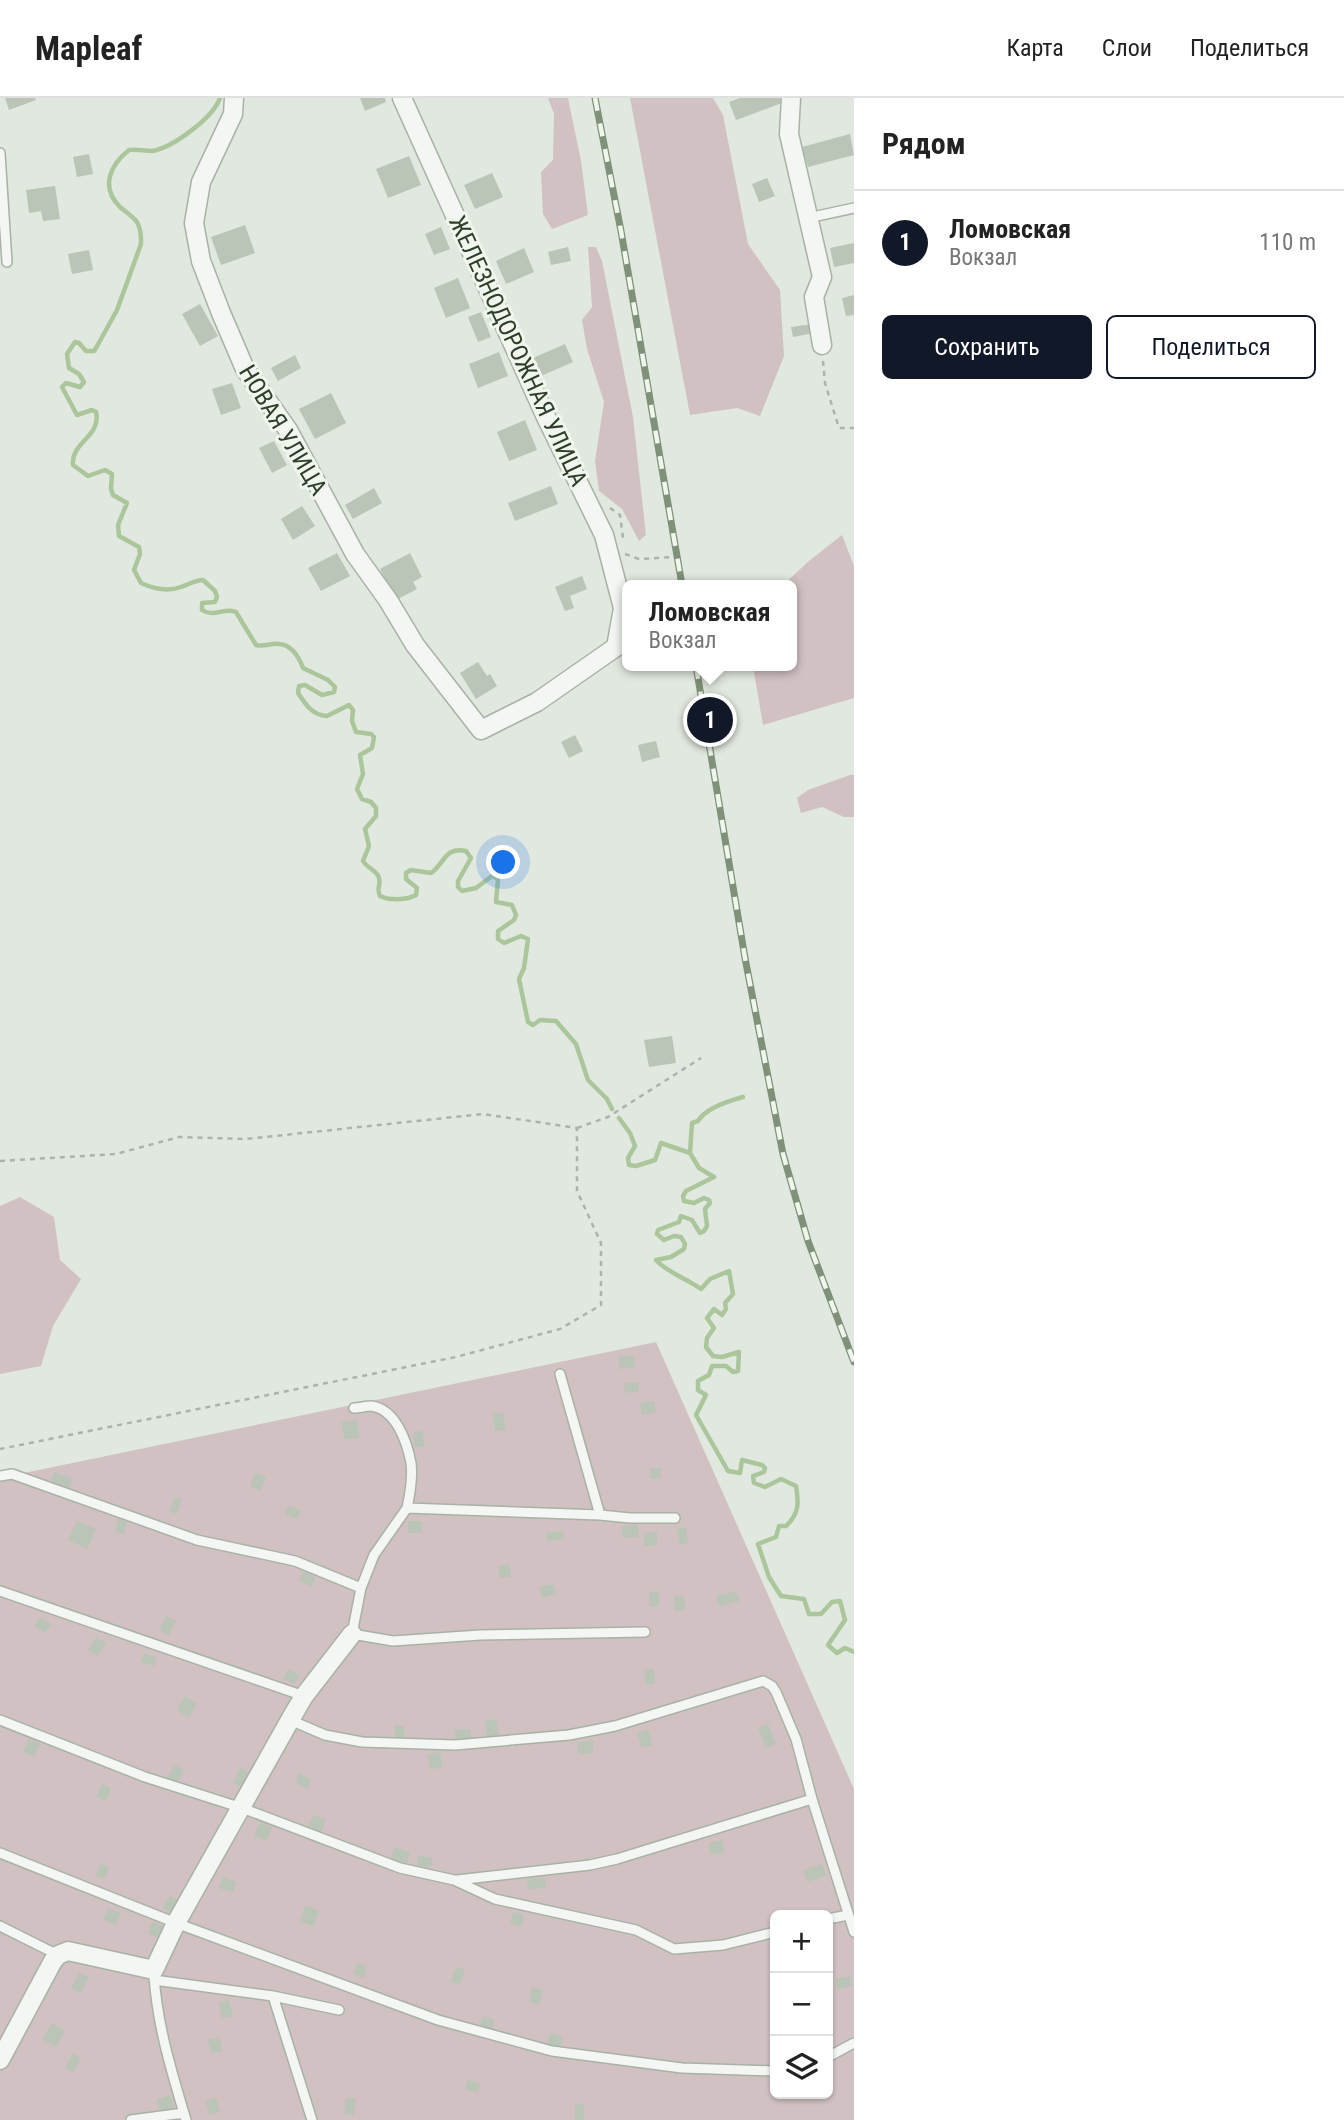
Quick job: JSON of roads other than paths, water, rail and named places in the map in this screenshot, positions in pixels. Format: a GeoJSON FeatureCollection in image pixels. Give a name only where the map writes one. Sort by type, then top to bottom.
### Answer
{"type":"FeatureCollection","features":[{"type":"Feature","properties":{"kind":"street","name":"НОВАЯ УЛИЦА"},"geometry":{"type":"LineString","coordinates":[[234,98],[233,114],[201,183],[194,223],[201,261],[245,369],[288,429],[355,554],[388,600],[415,645],[481,730],[537,702],[616,648],[622,614]]}},
{"type":"Feature","properties":{"kind":"street","name":"ЖЕЛЕЗНОДОРОЖНАЯ УЛИЦА"},"geometry":{"type":"LineString","coordinates":[[402,98],[545,415],[604,535],[622,604]]}},
{"type":"Feature","properties":{"kind":"street"},"geometry":{"type":"LineString","coordinates":[[791,98],[789,134],[822,277],[814,297],[821,345]]}},
{"type":"Feature","properties":{"kind":"street"},"geometry":{"type":"LineString","coordinates":[[0,2060],[58,1955],[68,1951],[154,1975],[176,1923],[290,1720],[304,1696],[352,1633]]}},
{"type":"Feature","properties":{"kind":"lane"},"geometry":{"type":"LineString","coordinates":[[0,153],[7,262]]}},
{"type":"Feature","properties":{"kind":"lane"},"geometry":{"type":"LineString","coordinates":[[808,218],[854,208]]}},
{"type":"Feature","properties":{"kind":"lane"},"geometry":{"type":"LineString","coordinates":[[560,1374],[600,1515]]}},
{"type":"Feature","properties":{"kind":"lane"},"geometry":{"type":"LineString","coordinates":[[354,1408],[371,1406],[383,1410],[393,1418],[399,1427],[411,1463],[411,1484],[407,1508],[374,1555],[361,1588],[352,1633],[393,1641],[480,1635],[645,1632]]}},
{"type":"Feature","properties":{"kind":"lane"},"geometry":{"type":"LineString","coordinates":[[0,1476],[12,1474],[197,1540],[295,1561],[361,1588]]}},
{"type":"Feature","properties":{"kind":"lane"},"geometry":{"type":"LineString","coordinates":[[407,1508],[675,1518]]}},
{"type":"Feature","properties":{"kind":"lane"},"geometry":{"type":"LineString","coordinates":[[0,1591],[304,1696]]}},
{"type":"Feature","properties":{"kind":"lane"},"geometry":{"type":"LineString","coordinates":[[290,1720],[324,1735],[362,1742],[455,1745],[569,1735],[615,1726],[763,1681],[776,1692],[796,1739],[854,1933]]}},
{"type":"Feature","properties":{"kind":"lane"},"geometry":{"type":"LineString","coordinates":[[0,1720],[145,1777],[242,1808],[400,1868],[454,1880],[495,1899],[636,1930],[674,1949],[723,1945],[770,1933]]}},
{"type":"Feature","properties":{"kind":"lane"},"geometry":{"type":"LineString","coordinates":[[454,1880],[590,1865],[617,1859],[812,1799]]}},
{"type":"Feature","properties":{"kind":"lane"},"geometry":{"type":"LineString","coordinates":[[0,1853],[176,1923],[438,2020],[552,2051],[682,2068],[770,2071]]}},
{"type":"Feature","properties":{"kind":"lane"},"geometry":{"type":"LineString","coordinates":[[833,1919],[848,1915]]}},
{"type":"Feature","properties":{"kind":"lane"},"geometry":{"type":"LineString","coordinates":[[0,1926],[58,1955]]}},
{"type":"Feature","properties":{"kind":"lane"},"geometry":{"type":"LineString","coordinates":[[131,2120],[185,2117],[155,2000],[154,1975],[339,2010]]}},
{"type":"Feature","properties":{"kind":"lane"},"geometry":{"type":"LineString","coordinates":[[273,1996],[312,2120]]}},
{"type":"Feature","properties":{"kind":"lane"},"geometry":{"type":"LineString","coordinates":[[833,2054],[854,2043]]}},
{"type":"Feature","properties":{"kind":"waterway"},"geometry":{"type":"LineString","coordinates":[[220,98],[201,123],[180,138],[152,151],[129,150],[113,169],[110,192],[120,207],[137,222],[141,244],[117,310],[94,351],[86,351],[75,342],[67,354],[69,368],[79,374],[84,382],[80,387],[66,383],[62,387],[77,415],[92,410],[96,412],[97,420],[91,434],[76,451],[73,465],[88,476],[105,470],[112,474],[113,495],[127,503],[118,525],[119,536],[139,547],[140,554],[134,570],[141,583],[166,590],[203,580],[215,591],[217,597],[215,602],[202,603],[202,610],[211,613],[236,612],[256,645],[279,644],[291,649],[303,668],[328,680],[335,687],[334,692],[322,695],[305,685],[299,686],[298,693],[310,709],[327,716],[349,705],[353,710],[352,721],[356,732],[374,737],[372,748],[360,755],[363,774],[357,789],[362,799],[371,802],[376,808],[376,816],[365,829],[369,846],[363,861],[378,876],[380,896],[398,899],[416,895],[417,888],[406,879],[406,873],[411,870],[431,873],[449,853],[459,850],[466,851],[471,858],[458,881],[458,887],[462,891],[476,888],[492,876],[498,879],[496,902],[512,905],[516,915],[514,920],[498,931],[498,939],[504,943],[521,936],[528,939],[524,968],[519,979],[528,1022],[533,1025],[540,1020],[556,1021],[576,1044],[588,1080],[607,1099],[612,1109]]}},
{"type":"Feature","properties":{"kind":"waterway"},"geometry":{"type":"LineString","coordinates":[[690,1153],[692,1123],[698,1121],[706,1112],[743,1097]]}},
{"type":"Feature","properties":{"kind":"waterway"},"geometry":{"type":"LineString","coordinates":[[619,1118],[630,1133],[635,1146],[628,1158],[629,1165],[636,1166],[655,1160],[661,1143],[690,1153],[699,1168],[714,1177],[686,1191],[683,1196],[684,1201],[694,1203],[704,1198],[709,1200],[710,1203],[705,1209],[707,1226],[704,1231],[700,1233],[692,1220],[681,1216],[679,1222],[658,1230],[657,1234],[664,1240],[674,1236],[681,1237],[685,1244],[684,1249],[671,1257],[656,1260],[701,1289],[710,1279],[729,1271],[733,1294],[725,1303],[726,1309],[722,1315],[714,1309],[707,1318],[714,1328],[707,1338],[706,1347],[713,1356],[722,1357],[739,1352],[738,1371],[733,1372],[726,1366],[712,1366],[709,1375],[698,1381],[698,1390],[706,1395],[696,1415],[728,1471],[740,1473],[742,1460],[765,1468],[764,1472],[753,1476],[754,1483],[765,1487],[781,1479],[796,1486],[796,1513],[786,1526],[779,1526],[776,1537],[758,1544],[769,1577],[781,1596],[804,1599],[809,1614],[821,1614],[832,1602],[840,1601],[845,1620],[828,1645],[837,1653],[845,1648],[854,1652]]}},
{"type":"Feature","properties":{"kind":"railway"},"geometry":{"type":"LineString","coordinates":[[595,98],[621,231],[681,580]]}},
{"type":"Feature","properties":{"kind":"railway"},"geometry":{"type":"LineString","coordinates":[[697,671],[745,958],[783,1154],[808,1241],[854,1362]]}},
{"type":"Feature","properties":{"kind":"place","name":"Ломовская"},"geometry":{"type":"Point","coordinates":[710,720]}}]}
